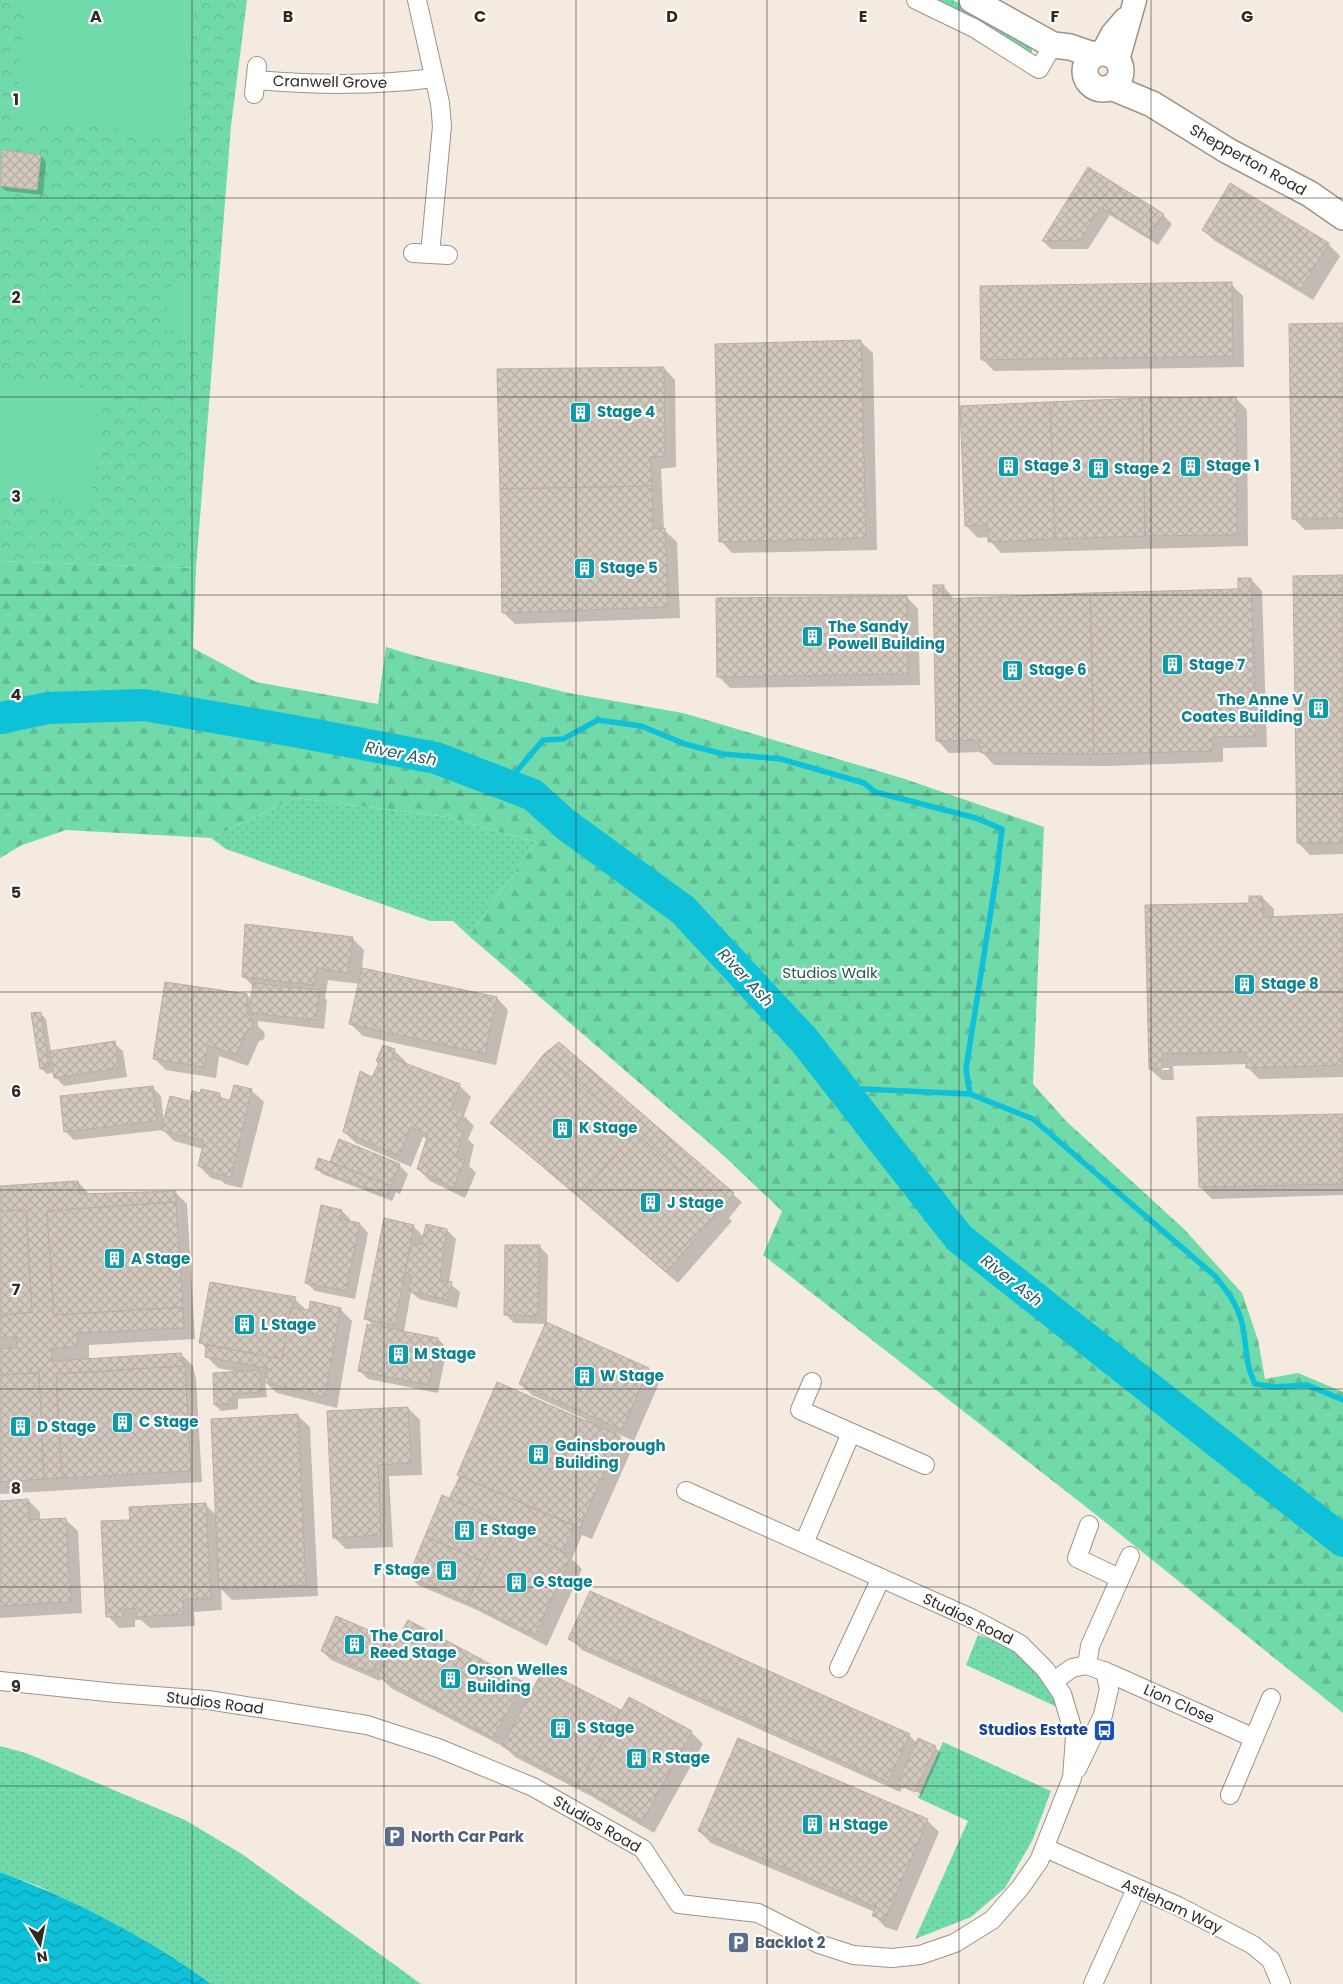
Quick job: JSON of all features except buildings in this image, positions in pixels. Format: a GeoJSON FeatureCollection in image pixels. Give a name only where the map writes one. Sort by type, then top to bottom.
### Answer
{"type":"FeatureCollection","features":[{"type":"Feature","properties":{"kind":"main road","name":"Shepperton Road"},"geometry":{"type":"LineString","coordinates":[[972,0],[1053,45],[1059,56],[1105,67],[1139,89],[1152,104],[1228,151],[1310,194],[1343,217]]}},
{"type":"Feature","properties":{"kind":"street"},"geometry":{"type":"LineString","coordinates":[[417,0],[440,103],[442,126],[430,254]]}},
{"type":"Feature","properties":{"kind":"street"},"geometry":{"type":"LineString","coordinates":[[916,0],[974,28],[1039,69],[1053,45]]}},
{"type":"Feature","properties":{"kind":"street"},"geometry":{"type":"LineString","coordinates":[[1105,67],[1112,34],[1133,6]]}},
{"type":"Feature","properties":{"kind":"street","name":"Cranwell Grove"},"geometry":{"type":"LineString","coordinates":[[256,80],[342,85],[398,83],[434,78]]}},
{"type":"Feature","properties":{"kind":"street"},"geometry":{"type":"LineString","coordinates":[[812,1382],[800,1410],[925,1465]]}},
{"type":"Feature","properties":{"kind":"street"},"geometry":{"type":"LineString","coordinates":[[804,1543],[851,1432]]}},
{"type":"Feature","properties":{"kind":"street","name":"Studios Road"},"geometry":{"type":"LineString","coordinates":[[0,1681],[208,1700],[367,1724],[438,1748],[533,1787],[643,1849],[679,1904],[758,1913],[819,1944],[853,1955],[892,1958],[920,1955],[955,1943],[992,1920],[1020,1888],[1039,1861],[1072,1778],[1075,1737],[1062,1694],[1054,1681],[1020,1644],[973,1620],[686,1491]]}},
{"type":"Feature","properties":{"kind":"street"},"geometry":{"type":"LineString","coordinates":[[1089,1525],[1077,1558],[1119,1578]]}},
{"type":"Feature","properties":{"kind":"street"},"geometry":{"type":"LineString","coordinates":[[1054,1681],[1072,1668],[1087,1665],[1090,1646],[1130,1556]]}},
{"type":"Feature","properties":{"kind":"street"},"geometry":{"type":"LineString","coordinates":[[839,1668],[880,1578]]}},
{"type":"Feature","properties":{"kind":"street","name":"Lion Close"},"geometry":{"type":"LineString","coordinates":[[1087,1665],[1105,1671],[1254,1738]]}},
{"type":"Feature","properties":{"kind":"street"},"geometry":{"type":"LineString","coordinates":[[1072,1778],[1103,1715],[1109,1689],[1105,1671]]}},
{"type":"Feature","properties":{"kind":"street"},"geometry":{"type":"LineString","coordinates":[[1230,1795],[1271,1698]]}},
{"type":"Feature","properties":{"kind":"street","name":"Astleham Way"},"geometry":{"type":"LineString","coordinates":[[1045,1848],[1178,1906],[1253,1945],[1270,1960],[1281,1984]]}},
{"type":"Feature","properties":{"kind":"street"},"geometry":{"type":"LineString","coordinates":[[1093,1984],[1136,1889]]}},
{"type":"Feature","properties":{"kind":"green space"},"geometry":{"type":"Polygon","coordinates":[[[0,0],[247,0],[231,126],[196,568],[0,561],[0,0]]]}},
{"type":"Feature","properties":{"kind":"green space"},"geometry":{"type":"Polygon","coordinates":[[[26,0],[196,0],[183,135],[15,120],[26,0]]]}},
{"type":"Feature","properties":{"kind":"green space"},"geometry":{"type":"Polygon","coordinates":[[[933,0],[953,0],[983,15],[1032,46],[1032,52],[1028,54],[933,0]]]}},
{"type":"Feature","properties":{"kind":"green space"},"geometry":{"type":"Polygon","coordinates":[[[172,278],[205,284],[198,335],[164,330],[172,278]]]}},
{"type":"Feature","properties":{"kind":"green space"},"geometry":{"type":"Polygon","coordinates":[[[0,379],[105,390],[90,503],[0,494],[0,379]]]}},
{"type":"Feature","properties":{"kind":"green space","name":"Studios Walk"},"geometry":{"type":"Polygon","coordinates":[[[0,561],[196,568],[193,648],[256,682],[378,704],[386,647],[569,693],[683,713],[902,778],[1044,827],[1033,1084],[1066,1121],[1185,1230],[1242,1293],[1258,1340],[1265,1379],[1298,1373],[1343,1392],[1343,1713],[1090,1510],[763,1255],[782,1211],[722,1154],[469,936],[536,842],[447,817],[296,798],[211,838],[66,830],[22,845],[0,858],[0,561]]]}},
{"type":"Feature","properties":{"kind":"green space"},"geometry":{"type":"Polygon","coordinates":[[[296,798],[447,817],[536,842],[469,936],[453,921],[430,921],[226,849],[211,838],[296,798]]]}},
{"type":"Feature","properties":{"kind":"green space"},"geometry":{"type":"Polygon","coordinates":[[[978,1635],[1007,1647],[1033,1666],[1046,1682],[1059,1708],[966,1665],[978,1635]]]}},
{"type":"Feature","properties":{"kind":"green space"},"geometry":{"type":"Polygon","coordinates":[[[943,1742],[1051,1791],[1033,1839],[1005,1888],[971,1917],[915,1939],[968,1821],[918,1798],[943,1742]]]}},
{"type":"Feature","properties":{"kind":"green space"},"geometry":{"type":"Polygon","coordinates":[[[0,1746],[26,1753],[185,1820],[242,1854],[421,1984],[211,1984],[144,1940],[38,1886],[0,1872],[0,1746]]]}},
{"type":"Feature","properties":{"kind":"water"},"geometry":{"type":"Polygon","coordinates":[[[0,1872],[83,1907],[135,1935],[211,1984],[0,1984],[0,1872]]]}},
{"type":"Feature","properties":{"kind":"waterway","name":"River Ash"},"geometry":{"type":"LineString","coordinates":[[0,718],[48,708],[144,705],[436,758],[533,795],[565,824],[683,910],[804,1040],[959,1238],[1343,1541]]}},
{"type":"Feature","properties":{"kind":"waterway"},"geometry":{"type":"LineString","coordinates":[[505,785],[543,740],[563,739],[598,720],[641,726],[685,744],[723,754],[781,759],[864,783],[875,792],[976,818],[1002,829],[966,1069],[970,1094]]}},
{"type":"Feature","properties":{"kind":"waterway"},"geometry":{"type":"LineString","coordinates":[[841,1088],[970,1094],[1033,1119],[1215,1276],[1230,1296],[1243,1325],[1248,1365],[1255,1384],[1273,1387],[1307,1385],[1343,1400]]}},
{"type":"Feature","properties":{"kind":"place","name":"Stage 4"},"geometry":{"type":"Point","coordinates":[581,412]}},
{"type":"Feature","properties":{"kind":"place","name":"Stage 3"},"geometry":{"type":"Point","coordinates":[1008,466]}},
{"type":"Feature","properties":{"kind":"place","name":"Stage 1"},"geometry":{"type":"Point","coordinates":[1190,466]}},
{"type":"Feature","properties":{"kind":"place","name":"Stage 2"},"geometry":{"type":"Point","coordinates":[1098,469]}},
{"type":"Feature","properties":{"kind":"place","name":"Stage 5"},"geometry":{"type":"Point","coordinates":[584,568]}},
{"type":"Feature","properties":{"kind":"place","name":"The Sandy Powell Building"},"geometry":{"type":"Point","coordinates":[812,636]}},
{"type":"Feature","properties":{"kind":"place","name":"Stage 7"},"geometry":{"type":"Point","coordinates":[1173,665]}},
{"type":"Feature","properties":{"kind":"place","name":"Stage 6"},"geometry":{"type":"Point","coordinates":[1013,670]}},
{"type":"Feature","properties":{"kind":"place","name":"The Anne V Coates Building"},"geometry":{"type":"Point","coordinates":[1319,709]}},
{"type":"Feature","properties":{"kind":"place","name":"Stage 8"},"geometry":{"type":"Point","coordinates":[1245,984]}},
{"type":"Feature","properties":{"kind":"place","name":"K Stage"},"geometry":{"type":"Point","coordinates":[563,1128]}},
{"type":"Feature","properties":{"kind":"place","name":"J Stage"},"geometry":{"type":"Point","coordinates":[651,1203]}},
{"type":"Feature","properties":{"kind":"place","name":"A Stage"},"geometry":{"type":"Point","coordinates":[115,1259]}},
{"type":"Feature","properties":{"kind":"place","name":"L Stage"},"geometry":{"type":"Point","coordinates":[245,1325]}},
{"type":"Feature","properties":{"kind":"place","name":"M Stage"},"geometry":{"type":"Point","coordinates":[398,1354]}},
{"type":"Feature","properties":{"kind":"place","name":"W Stage"},"geometry":{"type":"Point","coordinates":[584,1376]}},
{"type":"Feature","properties":{"kind":"place","name":"C Stage"},"geometry":{"type":"Point","coordinates":[123,1422]}},
{"type":"Feature","properties":{"kind":"place","name":"D Stage"},"geometry":{"type":"Point","coordinates":[21,1427]}},
{"type":"Feature","properties":{"kind":"place","name":"Gainsborough Building"},"geometry":{"type":"Point","coordinates":[539,1455]}},
{"type":"Feature","properties":{"kind":"place","name":"E Stage"},"geometry":{"type":"Point","coordinates":[464,1530]}},
{"type":"Feature","properties":{"kind":"place","name":"F Stage"},"geometry":{"type":"Point","coordinates":[446,1570]}},
{"type":"Feature","properties":{"kind":"place","name":"G Stage"},"geometry":{"type":"Point","coordinates":[517,1582]}},
{"type":"Feature","properties":{"kind":"place","name":"The Carol Reed Stage"},"geometry":{"type":"Point","coordinates":[354,1645]}},
{"type":"Feature","properties":{"kind":"place","name":"Orson Welles Building"},"geometry":{"type":"Point","coordinates":[451,1679]}},
{"type":"Feature","properties":{"kind":"place","name":"S Stage"},"geometry":{"type":"Point","coordinates":[561,1728]}},
{"type":"Feature","properties":{"kind":"place","name":"Studios Estate"},"geometry":{"type":"Point","coordinates":[1104,1730]}},
{"type":"Feature","properties":{"kind":"place","name":"R Stage"},"geometry":{"type":"Point","coordinates":[636,1758]}},
{"type":"Feature","properties":{"kind":"place","name":"H Stage"},"geometry":{"type":"Point","coordinates":[813,1825]}},
{"type":"Feature","properties":{"kind":"place","name":"North Car Park"},"geometry":{"type":"Point","coordinates":[395,1837]}},
{"type":"Feature","properties":{"kind":"place","name":"Backlot 2"},"geometry":{"type":"Point","coordinates":[739,1943]}}]}
